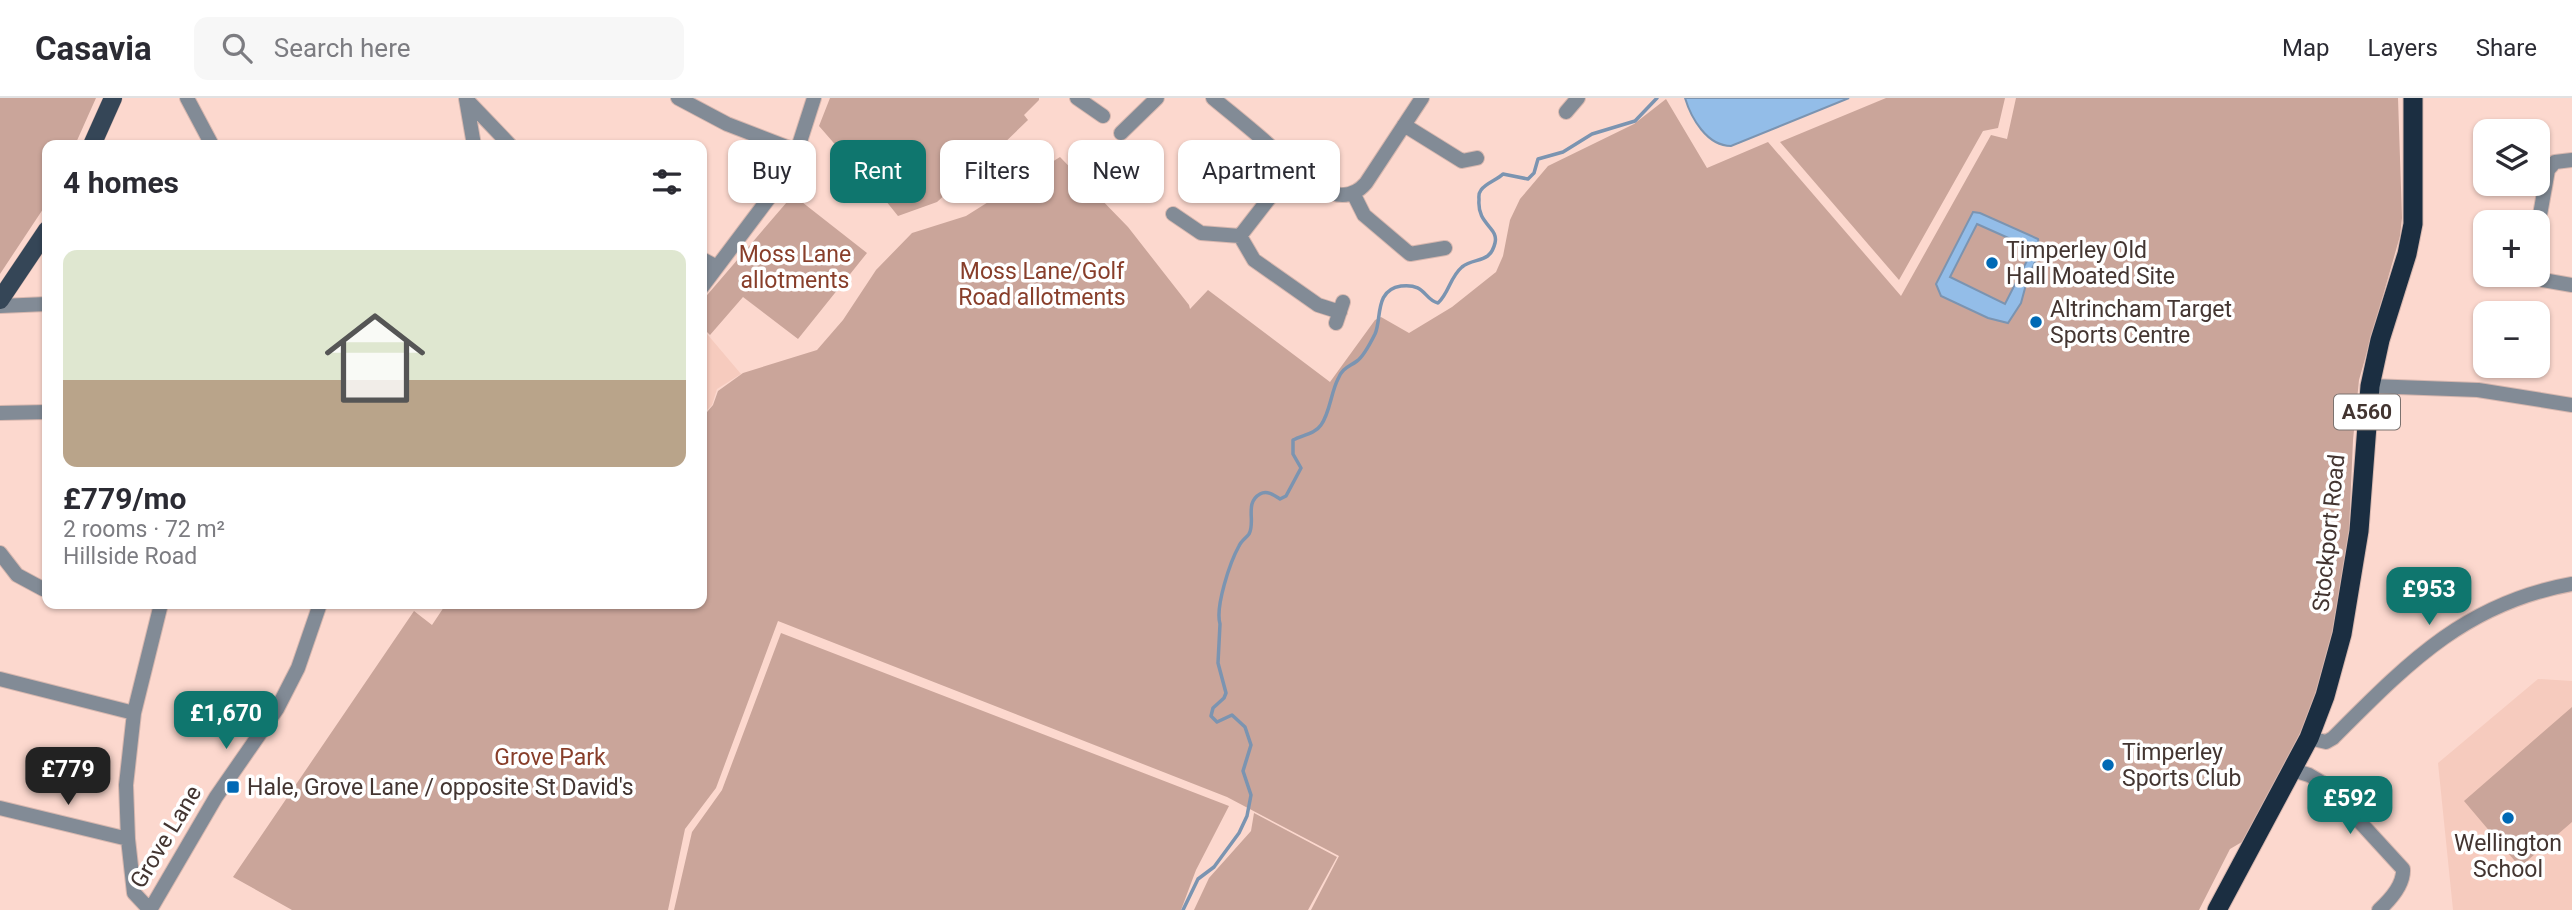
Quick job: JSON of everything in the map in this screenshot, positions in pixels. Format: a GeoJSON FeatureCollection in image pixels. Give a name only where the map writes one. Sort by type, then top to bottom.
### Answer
{"type":"FeatureCollection","features":[{"type":"Feature","properties":{"kind":"highway","name":"Stockport Road"},"geometry":{"type":"LineString","coordinates":[[2217,910],[2309,738],[2330,680],[2351,587],[2359,531],[2370,386],[2380,340],[2407,254],[2413,224],[2413,98]]}},
{"type":"Feature","properties":{"kind":"main road"},"geometry":{"type":"LineString","coordinates":[[94,140],[113,98]]}},
{"type":"Feature","properties":{"kind":"main road"},"geometry":{"type":"LineString","coordinates":[[0,300],[42,237]]}},
{"type":"Feature","properties":{"kind":"street"},"geometry":{"type":"LineString","coordinates":[[187,98],[209,140]]}},
{"type":"Feature","properties":{"kind":"street"},"geometry":{"type":"LineString","coordinates":[[466,98],[473,140]]}},
{"type":"Feature","properties":{"kind":"street"},"geometry":{"type":"LineString","coordinates":[[466,98],[505,140]]}},
{"type":"Feature","properties":{"kind":"street"},"geometry":{"type":"LineString","coordinates":[[678,98],[727,124],[768,140]]}},
{"type":"Feature","properties":{"kind":"street"},"geometry":{"type":"LineString","coordinates":[[801,140],[814,98]]}},
{"type":"Feature","properties":{"kind":"street"},"geometry":{"type":"LineString","coordinates":[[1077,98],[1102,116]]}},
{"type":"Feature","properties":{"kind":"street"},"geometry":{"type":"LineString","coordinates":[[1121,133],[1157,98]]}},
{"type":"Feature","properties":{"kind":"street"},"geometry":{"type":"LineString","coordinates":[[1213,98],[1263,140]]}},
{"type":"Feature","properties":{"kind":"street"},"geometry":{"type":"LineString","coordinates":[[1340,194],[1353,193],[1366,183],[1422,98]]}},
{"type":"Feature","properties":{"kind":"street"},"geometry":{"type":"LineString","coordinates":[[1566,112],[1584,98]]}},
{"type":"Feature","properties":{"kind":"street"},"geometry":{"type":"LineString","coordinates":[[1404,125],[1462,161],[1477,158]]}},
{"type":"Feature","properties":{"kind":"street"},"geometry":{"type":"LineString","coordinates":[[2541,210],[2548,170],[2555,162],[2572,160]]}},
{"type":"Feature","properties":{"kind":"street"},"geometry":{"type":"LineString","coordinates":[[1353,193],[1364,215],[1410,254],[1445,248]]}},
{"type":"Feature","properties":{"kind":"street"},"geometry":{"type":"LineString","coordinates":[[707,281],[766,203]]}},
{"type":"Feature","properties":{"kind":"street"},"geometry":{"type":"LineString","coordinates":[[1240,236],[1266,203]]}},
{"type":"Feature","properties":{"kind":"street"},"geometry":{"type":"LineString","coordinates":[[1173,214],[1201,233],[1240,236]]}},
{"type":"Feature","properties":{"kind":"street"},"geometry":{"type":"LineString","coordinates":[[1240,236],[1254,260],[1318,305],[1340,312]]}},
{"type":"Feature","properties":{"kind":"street"},"geometry":{"type":"LineString","coordinates":[[707,262],[717,267]]}},
{"type":"Feature","properties":{"kind":"street"},"geometry":{"type":"LineString","coordinates":[[2550,282],[2572,285]]}},
{"type":"Feature","properties":{"kind":"street"},"geometry":{"type":"LineString","coordinates":[[0,306],[42,304]]}},
{"type":"Feature","properties":{"kind":"street"},"geometry":{"type":"LineString","coordinates":[[2370,386],[2478,390],[2572,405]]}},
{"type":"Feature","properties":{"kind":"street"},"geometry":{"type":"LineString","coordinates":[[0,413],[42,412]]}},
{"type":"Feature","properties":{"kind":"street"},"geometry":{"type":"LineString","coordinates":[[0,553],[17,575],[42,588]]}},
{"type":"Feature","properties":{"kind":"street"},"geometry":{"type":"LineString","coordinates":[[2309,738],[2326,742],[2333,738],[2414,659],[2477,616],[2522,595],[2572,584]]}},
{"type":"Feature","properties":{"kind":"street"},"geometry":{"type":"LineString","coordinates":[[150,910],[134,893],[126,785],[134,713],[160,609]]}},
{"type":"Feature","properties":{"kind":"street","name":"Grove Lane"},"geometry":{"type":"LineString","coordinates":[[150,910],[216,797],[277,709],[298,668],[318,609]]}},
{"type":"Feature","properties":{"kind":"street"},"geometry":{"type":"LineString","coordinates":[[0,679],[134,713]]}},
{"type":"Feature","properties":{"kind":"street"},"geometry":{"type":"LineString","coordinates":[[2293,770],[2326,785],[2403,869],[2404,876],[2399,886],[2379,910]]}},
{"type":"Feature","properties":{"kind":"street"},"geometry":{"type":"LineString","coordinates":[[0,808],[128,839]]}},
{"type":"Feature","properties":{"kind":"shaded area"},"geometry":{"type":"Polygon","coordinates":[[[707,334],[741,374],[717,389],[712,405],[707,410],[707,334]]]}},
{"type":"Feature","properties":{"kind":"shaded area","name":"Wellington School"},"geometry":{"type":"Polygon","coordinates":[[[2538,679],[2572,681],[2572,910],[2453,910],[2438,763],[2538,679]]]}},
{"type":"Feature","properties":{"kind":"green space"},"geometry":{"type":"Polygon","coordinates":[[[0,98],[96,98],[77,140],[42,140],[42,211],[0,274],[0,98]]]}},
{"type":"Feature","properties":{"kind":"green space"},"geometry":{"type":"Polygon","coordinates":[[[830,98],[1039,98],[1024,115],[1028,120],[1007,140],[940,140],[940,199],[898,216],[888,203],[926,203],[926,140],[831,140],[819,126],[830,98]]]}},
{"type":"Feature","properties":{"kind":"green space"},"geometry":{"type":"Polygon","coordinates":[[[1886,98],[2005,98],[1998,128],[1983,131],[1899,280],[1780,142],[1886,98]]]}},
{"type":"Feature","properties":{"kind":"green space"},"geometry":{"type":"Polygon","coordinates":[[[2016,98],[2398,98],[2402,218],[2400,236],[2359,380],[2349,531],[2336,620],[2312,709],[2247,839],[2230,849],[2199,910],[1311,910],[1339,856],[1227,797],[778,621],[716,788],[685,829],[668,910],[292,910],[233,877],[414,611],[432,625],[443,609],[707,609],[707,412],[718,391],[743,373],[817,350],[843,320],[876,270],[912,233],[966,216],[987,203],[1054,203],[1054,161],[1060,157],[1068,165],[1068,203],[1105,203],[1128,227],[1190,309],[1208,290],[1330,382],[1375,320],[1381,317],[1409,333],[1452,307],[1496,272],[1503,256],[1510,220],[1520,199],[1548,166],[1634,124],[1666,99],[1707,168],[1768,142],[1901,296],[1991,135],[2007,139],[2016,98]]]}},
{"type":"Feature","properties":{"kind":"green space","name":"Moss Lane allotments"},"geometry":{"type":"Polygon","coordinates":[[[786,203],[803,203],[867,253],[798,339],[743,297],[710,335],[707,332],[707,295],[786,203]]]}},
{"type":"Feature","properties":{"kind":"green space"},"geometry":{"type":"Polygon","coordinates":[[[781,633],[1229,806],[1196,870],[1181,910],[674,910],[692,832],[722,790],[781,633]]]}},
{"type":"Feature","properties":{"kind":"green space"},"geometry":{"type":"Polygon","coordinates":[[[2572,707],[2572,822],[2520,867],[2464,801],[2572,707]]]}},
{"type":"Feature","properties":{"kind":"green space"},"geometry":{"type":"Polygon","coordinates":[[[1254,813],[1337,857],[1308,910],[1194,910],[1209,878],[1251,831],[1254,813]]]}},
{"type":"Feature","properties":{"kind":"water"},"geometry":{"type":"Polygon","coordinates":[[[1685,98],[1849,98],[1731,146],[1722,145],[1701,130],[1685,98]]]}},
{"type":"Feature","properties":{"kind":"water"},"geometry":{"type":"Polygon","coordinates":[[[1973,212],[2038,239],[2040,252],[2028,277],[2021,303],[2008,323],[1988,318],[1941,296],[1936,284],[1973,212]],[[1977,224],[1950,277],[2005,304],[2033,249],[1977,224]]]}},
{"type":"Feature","properties":{"kind":"waterway"},"geometry":{"type":"LineString","coordinates":[[1183,910],[1198,879],[1214,867],[1239,833],[1247,816],[1251,795],[1243,771],[1251,745],[1245,727],[1232,715],[1217,722],[1211,716],[1213,708],[1226,693],[1218,663],[1221,596],[1235,553],[1251,529],[1251,507],[1255,498],[1263,493],[1270,493],[1280,499],[1286,496],[1301,468],[1293,454],[1293,440],[1321,425],[1340,375],[1362,356],[1375,334],[1380,306],[1387,293],[1401,286],[1415,287],[1438,303],[1462,267],[1486,257],[1493,250],[1494,233],[1479,208],[1479,194],[1483,188],[1503,174],[1528,179],[1534,173],[1538,159],[1563,152],[1592,134],[1635,121],[1657,98]]}},
{"type":"Feature","properties":{"kind":"place","name":"Timperley Old Hall Moated Site"},"geometry":{"type":"Point","coordinates":[1992,263]}},
{"type":"Feature","properties":{"kind":"place","name":"Altrincham Target Sports Centre"},"geometry":{"type":"Point","coordinates":[2036,322]}},
{"type":"Feature","properties":{"kind":"place","name":"Timperley Sports Club"},"geometry":{"type":"Point","coordinates":[2108,765]}},
{"type":"Feature","properties":{"kind":"place","name":"Hale, Grove Lane / opposite St David's"},"geometry":{"type":"Point","coordinates":[233,787]}},
{"type":"Feature","properties":{"kind":"place","name":"Wellington School"},"geometry":{"type":"Point","coordinates":[2508,818]}},
{"type":"Feature","properties":{"kind":"park label","name":"Moss Lane/Golf Road allotments"},"geometry":{"type":"Point","coordinates":[1042,284]}},
{"type":"Feature","properties":{"kind":"park label","name":"Grove Park"},"geometry":{"type":"Point","coordinates":[550,757]}}]}
